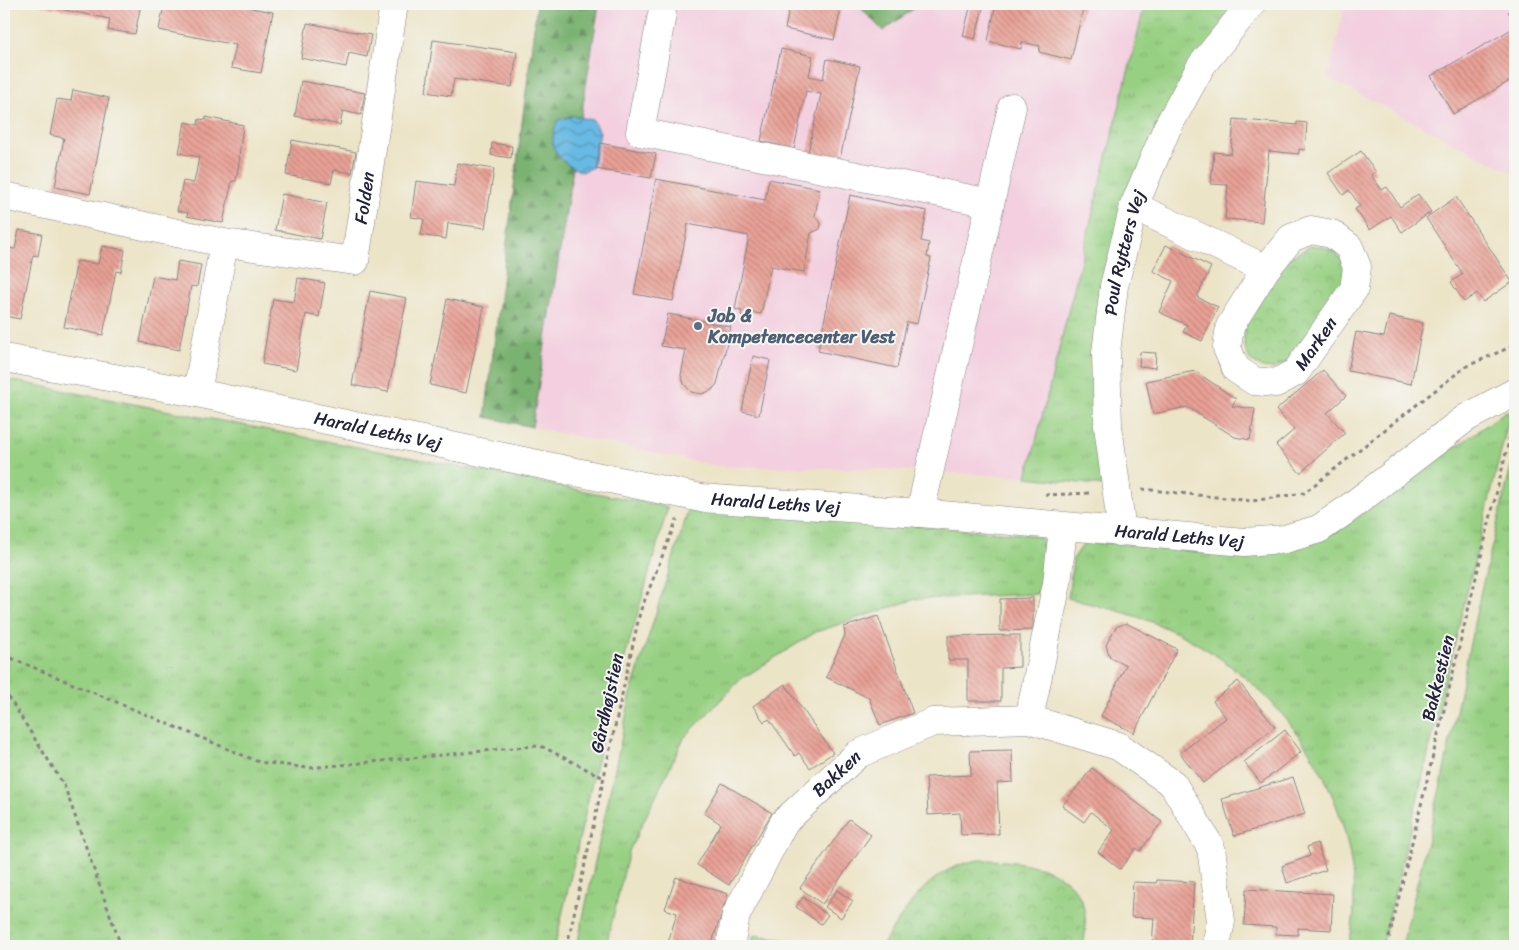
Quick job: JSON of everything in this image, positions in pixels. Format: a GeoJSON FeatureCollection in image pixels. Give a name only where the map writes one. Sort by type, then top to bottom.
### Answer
{"type":"FeatureCollection","features":[{"type":"Feature","properties":{"kind":"street","name":"Folden"},"geometry":{"type":"LineString","coordinates":[[4,196],[224,242],[355,261],[394,4]]}},
{"type":"Feature","properties":{"kind":"street","name":"Poul Rytters Vej"},"geometry":{"type":"LineString","coordinates":[[1119,532],[1117,492],[1108,426],[1106,353],[1114,286],[1134,206],[1167,128],[1201,66],[1252,4]]}},
{"type":"Feature","properties":{"kind":"street"},"geometry":{"type":"LineString","coordinates":[[662,14],[640,132],[990,203]]}},
{"type":"Feature","properties":{"kind":"street"},"geometry":{"type":"LineString","coordinates":[[920,513],[1012,107]]}},
{"type":"Feature","properties":{"kind":"street"},"geometry":{"type":"LineString","coordinates":[[1134,206],[1266,269]]}},
{"type":"Feature","properties":{"kind":"street","name":"Marken"},"geometry":{"type":"LineString","coordinates":[[1311,230],[1332,234],[1349,247],[1357,268],[1354,289],[1296,372],[1276,383],[1254,382],[1236,368],[1227,348],[1230,326],[1266,269],[1291,238],[1311,230]]}},
{"type":"Feature","properties":{"kind":"street"},"geometry":{"type":"LineString","coordinates":[[197,394],[224,242]]}},
{"type":"Feature","properties":{"kind":"street","name":"Harald Leths Vej"},"geometry":{"type":"LineString","coordinates":[[4,358],[197,394],[701,498],[920,513],[1063,528],[1244,542],[1285,539],[1318,529],[1346,511],[1466,418],[1515,392]]}},
{"type":"Feature","properties":{"kind":"street"},"geometry":{"type":"LineString","coordinates":[[1029,720],[1057,583],[1063,528]]}},
{"type":"Feature","properties":{"kind":"street","name":"Bakken"},"geometry":{"type":"LineString","coordinates":[[730,946],[736,915],[784,822],[858,754],[933,722],[1029,720],[1118,746],[1172,784],[1211,848],[1221,921],[1216,946]]}},
{"type":"Feature","properties":{"kind":"path"},"geometry":{"type":"LineString","coordinates":[[1040,495],[1117,492],[1139,489],[1252,501],[1304,493],[1466,367],[1515,346]]}},
{"type":"Feature","properties":{"kind":"path","name":"Bakkestien"},"geometry":{"type":"LineString","coordinates":[[1387,946],[1515,416]]}},
{"type":"Feature","properties":{"kind":"path","name":"Gårdhøjstien"},"geometry":{"type":"LineString","coordinates":[[567,946],[640,612],[685,495]]}},
{"type":"Feature","properties":{"kind":"path"},"geometry":{"type":"LineString","coordinates":[[4,655],[258,762],[309,768],[534,746],[543,747],[604,778]]}},
{"type":"Feature","properties":{"kind":"path"},"geometry":{"type":"LineString","coordinates":[[4,667],[11,658]]}},
{"type":"Feature","properties":{"kind":"path"},"geometry":{"type":"LineString","coordinates":[[4,690],[64,785],[121,946]]}},
{"type":"Feature","properties":{"kind":"path"},"geometry":{"type":"LineString","coordinates":[[1494,946],[1515,939]]}},
{"type":"Feature","properties":{"kind":"shaded area"},"geometry":{"type":"Polygon","coordinates":[[[537,4],[1145,4],[1027,477],[879,469],[717,466],[485,417],[537,4]]]}},
{"type":"Feature","properties":{"kind":"shaded area"},"geometry":{"type":"Polygon","coordinates":[[[1345,4],[1515,4],[1515,174],[1328,78],[1345,4]]]}},
{"type":"Feature","properties":{"kind":"green space"},"geometry":{"type":"Polygon","coordinates":[[[537,4],[599,4],[532,427],[485,417],[537,4]]]}},
{"type":"Feature","properties":{"kind":"green space"},"geometry":{"type":"Polygon","coordinates":[[[857,4],[920,4],[883,31],[857,4]]]}},
{"type":"Feature","properties":{"kind":"green space"},"geometry":{"type":"Polygon","coordinates":[[[1145,4],[1240,4],[1135,178],[1105,486],[1027,477],[1145,4]]]}},
{"type":"Feature","properties":{"kind":"green space"},"geometry":{"type":"Polygon","coordinates":[[[1310,246],[1321,246],[1336,252],[1345,266],[1343,288],[1298,356],[1273,369],[1263,368],[1251,361],[1246,352],[1244,337],[1247,320],[1289,258],[1310,246]]]}},
{"type":"Feature","properties":{"kind":"green space"},"geometry":{"type":"Polygon","coordinates":[[[4,379],[668,507],[603,734],[555,946],[4,946],[4,379]]]}},
{"type":"Feature","properties":{"kind":"green space"},"geometry":{"type":"Polygon","coordinates":[[[1506,411],[1510,414],[1382,946],[1349,946],[1354,905],[1350,857],[1338,811],[1319,768],[1293,728],[1262,693],[1225,662],[1185,637],[1123,612],[1068,598],[1073,559],[1085,542],[1093,541],[1217,554],[1267,553],[1337,532],[1506,411]]]}},
{"type":"Feature","properties":{"kind":"green space"},"geometry":{"type":"Polygon","coordinates":[[[1515,451],[1515,946],[1402,946],[1442,780],[1480,595],[1515,451]]]}},
{"type":"Feature","properties":{"kind":"green space"},"geometry":{"type":"Polygon","coordinates":[[[689,508],[1023,534],[1046,541],[1049,552],[1037,594],[916,599],[816,632],[741,679],[684,738],[629,851],[606,946],[577,946],[632,689],[689,508]]]}},
{"type":"Feature","properties":{"kind":"green space"},"geometry":{"type":"Polygon","coordinates":[[[979,860],[1022,863],[1041,868],[1058,875],[1072,886],[1082,901],[1085,921],[1083,946],[882,946],[910,903],[933,880],[946,871],[962,864],[979,860]]]}},
{"type":"Feature","properties":{"kind":"green space"},"geometry":{"type":"Polygon","coordinates":[[[754,935],[827,946],[750,946],[754,935]]]}},
{"type":"Feature","properties":{"kind":"water"},"geometry":{"type":"Polygon","coordinates":[[[573,116],[593,120],[600,132],[593,167],[582,172],[560,158],[553,146],[553,138],[558,120],[573,116]]]}},
{"type":"Feature","properties":{"kind":"building"},"geometry":{"type":"Polygon","coordinates":[[[35,4],[141,4],[135,34],[108,30],[110,19],[35,4]]]}},
{"type":"Feature","properties":{"kind":"building"},"geometry":{"type":"Polygon","coordinates":[[[164,4],[230,4],[273,12],[261,73],[231,68],[236,45],[159,30],[164,4]]]}},
{"type":"Feature","properties":{"kind":"building"},"geometry":{"type":"Polygon","coordinates":[[[790,4],[842,4],[834,40],[785,29],[790,4]]]}},
{"type":"Feature","properties":{"kind":"building"},"geometry":{"type":"Polygon","coordinates":[[[971,4],[984,4],[975,39],[963,36],[971,4]]]}},
{"type":"Feature","properties":{"kind":"building"},"geometry":{"type":"Polygon","coordinates":[[[996,4],[1084,4],[1071,60],[1039,52],[1040,46],[1022,42],[1021,49],[988,41],[996,4]]]}},
{"type":"Feature","properties":{"kind":"building"},"geometry":{"type":"Polygon","coordinates":[[[1515,5],[1515,20],[1508,12],[1515,5]]]}},
{"type":"Feature","properties":{"kind":"building"},"geometry":{"type":"Polygon","coordinates":[[[307,23],[371,35],[367,57],[349,53],[346,67],[301,58],[307,23]]]}},
{"type":"Feature","properties":{"kind":"building"},"geometry":{"type":"Polygon","coordinates":[[[1515,27],[1515,78],[1453,114],[1431,76],[1515,27]]]}},
{"type":"Feature","properties":{"kind":"building"},"geometry":{"type":"Polygon","coordinates":[[[433,40],[517,52],[512,87],[454,79],[451,96],[426,92],[433,40]]]}},
{"type":"Feature","properties":{"kind":"building"},"geometry":{"type":"Polygon","coordinates":[[[781,49],[813,56],[809,76],[823,79],[827,59],[860,66],[840,159],[808,152],[821,94],[806,91],[794,149],[761,141],[781,49]]]}},
{"type":"Feature","properties":{"kind":"building"},"geometry":{"type":"Polygon","coordinates":[[[301,81],[365,93],[361,115],[343,111],[340,125],[295,116],[301,81]]]}},
{"type":"Feature","properties":{"kind":"building"},"geometry":{"type":"Polygon","coordinates":[[[73,90],[109,98],[90,194],[55,187],[64,138],[50,135],[57,99],[71,101],[73,90]]]}},
{"type":"Feature","properties":{"kind":"building"},"geometry":{"type":"Polygon","coordinates":[[[206,117],[243,125],[236,181],[232,181],[223,223],[187,216],[188,213],[177,211],[183,181],[194,183],[199,157],[179,153],[185,122],[198,125],[199,119],[206,120],[206,117]]]}},
{"type":"Feature","properties":{"kind":"building"},"geometry":{"type":"Polygon","coordinates":[[[1234,119],[1297,125],[1297,122],[1307,123],[1305,150],[1299,149],[1299,154],[1269,151],[1262,222],[1225,219],[1228,185],[1211,184],[1214,152],[1231,154],[1234,119]]]}},
{"type":"Feature","properties":{"kind":"building"},"geometry":{"type":"Polygon","coordinates":[[[292,140],[356,152],[352,173],[334,170],[331,183],[286,175],[292,140]]]}},
{"type":"Feature","properties":{"kind":"building"},"geometry":{"type":"Polygon","coordinates":[[[492,143],[512,146],[511,158],[491,155],[492,143]]]}},
{"type":"Feature","properties":{"kind":"building"},"geometry":{"type":"Polygon","coordinates":[[[600,143],[656,154],[651,178],[596,169],[600,143]]]}},
{"type":"Feature","properties":{"kind":"building"},"geometry":{"type":"Polygon","coordinates":[[[1361,151],[1376,172],[1371,175],[1382,190],[1387,187],[1400,207],[1418,194],[1431,212],[1402,232],[1391,216],[1370,230],[1355,209],[1360,206],[1349,190],[1343,195],[1328,173],[1361,151]]]}},
{"type":"Feature","properties":{"kind":"building"},"geometry":{"type":"Polygon","coordinates":[[[457,163],[494,169],[485,228],[448,223],[446,239],[421,235],[424,219],[411,217],[416,181],[454,186],[457,163]]]}},
{"type":"Feature","properties":{"kind":"building"},"geometry":{"type":"Polygon","coordinates":[[[656,179],[765,200],[769,179],[820,189],[815,216],[821,223],[820,229],[811,233],[804,272],[771,266],[761,314],[749,312],[748,317],[741,315],[742,311],[735,309],[749,236],[688,224],[673,301],[634,294],[656,179]]]}},
{"type":"Feature","properties":{"kind":"building"},"geometry":{"type":"Polygon","coordinates":[[[282,194],[327,203],[320,239],[275,230],[282,194]]]}},
{"type":"Feature","properties":{"kind":"building"},"geometry":{"type":"Polygon","coordinates":[[[850,195],[927,211],[921,241],[929,243],[927,257],[931,258],[917,324],[907,322],[897,368],[818,351],[850,195]]]}},
{"type":"Feature","properties":{"kind":"building"},"geometry":{"type":"Polygon","coordinates":[[[1456,197],[1512,282],[1483,302],[1477,293],[1464,302],[1451,282],[1463,274],[1426,218],[1456,197]]]}},
{"type":"Feature","properties":{"kind":"building"},"geometry":{"type":"Polygon","coordinates":[[[19,230],[42,234],[38,256],[33,255],[20,319],[4,316],[4,247],[15,249],[19,230]]]}},
{"type":"Feature","properties":{"kind":"building"},"geometry":{"type":"Polygon","coordinates":[[[1166,245],[1211,267],[1197,297],[1218,307],[1202,341],[1183,332],[1187,325],[1159,312],[1173,281],[1153,271],[1166,245]]]}},
{"type":"Feature","properties":{"kind":"building"},"geometry":{"type":"Polygon","coordinates":[[[102,246],[125,250],[121,272],[116,271],[103,335],[64,327],[77,261],[98,264],[102,246]]]}},
{"type":"Feature","properties":{"kind":"building"},"geometry":{"type":"Polygon","coordinates":[[[178,261],[201,265],[197,287],[191,286],[179,350],[140,342],[153,276],[175,280],[178,261]]]}},
{"type":"Feature","properties":{"kind":"building"},"geometry":{"type":"Polygon","coordinates":[[[298,278],[325,283],[319,317],[306,314],[296,370],[262,364],[273,299],[294,302],[298,278]]]}},
{"type":"Feature","properties":{"kind":"building"},"geometry":{"type":"Polygon","coordinates":[[[370,291],[407,298],[388,392],[352,385],[370,291]]]}},
{"type":"Feature","properties":{"kind":"building"},"geometry":{"type":"Polygon","coordinates":[[[447,299],[484,307],[466,393],[430,385],[447,299]]]}},
{"type":"Feature","properties":{"kind":"building"},"geometry":{"type":"Polygon","coordinates":[[[668,314],[731,327],[717,384],[712,390],[702,394],[691,392],[684,384],[681,375],[686,350],[661,346],[668,314]]]}},
{"type":"Feature","properties":{"kind":"building"},"geometry":{"type":"Polygon","coordinates":[[[1389,316],[1423,323],[1411,384],[1348,371],[1356,332],[1384,337],[1389,316]]]}},
{"type":"Feature","properties":{"kind":"building"},"geometry":{"type":"Polygon","coordinates":[[[1140,352],[1156,353],[1155,368],[1139,366],[1140,352]]]}},
{"type":"Feature","properties":{"kind":"building"},"geometry":{"type":"Polygon","coordinates":[[[753,356],[770,360],[759,415],[742,411],[753,356]]]}},
{"type":"Feature","properties":{"kind":"building"},"geometry":{"type":"Polygon","coordinates":[[[1323,370],[1346,396],[1327,413],[1345,433],[1300,473],[1276,445],[1294,430],[1276,410],[1323,370]]]}},
{"type":"Feature","properties":{"kind":"building"},"geometry":{"type":"Polygon","coordinates":[[[1195,371],[1236,399],[1232,406],[1255,409],[1250,440],[1235,437],[1187,407],[1153,414],[1146,381],[1195,371]]]}},
{"type":"Feature","properties":{"kind":"building"},"geometry":{"type":"Polygon","coordinates":[[[1033,598],[1033,630],[1000,631],[1000,599],[1033,598]]]}},
{"type":"Feature","properties":{"kind":"building"},"geometry":{"type":"Polygon","coordinates":[[[878,616],[913,713],[880,725],[869,698],[826,677],[845,635],[844,627],[878,616]]]}},
{"type":"Feature","properties":{"kind":"building"},"geometry":{"type":"Polygon","coordinates":[[[1126,623],[1177,649],[1134,733],[1101,716],[1126,665],[1110,657],[1106,645],[1116,627],[1126,623]]]}},
{"type":"Feature","properties":{"kind":"building"},"geometry":{"type":"Polygon","coordinates":[[[1020,635],[1020,667],[1001,668],[1001,701],[968,701],[968,660],[948,660],[948,636],[1020,635]]]}},
{"type":"Feature","properties":{"kind":"building"},"geometry":{"type":"Polygon","coordinates":[[[1238,681],[1275,727],[1203,783],[1180,753],[1226,718],[1213,701],[1238,681]]]}},
{"type":"Feature","properties":{"kind":"building"},"geometry":{"type":"Polygon","coordinates":[[[785,684],[833,753],[810,768],[799,753],[795,756],[769,719],[764,722],[753,706],[785,684]]]}},
{"type":"Feature","properties":{"kind":"building"},"geometry":{"type":"Polygon","coordinates":[[[1285,730],[1301,752],[1261,783],[1244,762],[1285,730]]]}},
{"type":"Feature","properties":{"kind":"building"},"geometry":{"type":"Polygon","coordinates":[[[1012,750],[1013,782],[997,783],[999,834],[961,835],[960,813],[928,815],[926,777],[971,775],[970,751],[1012,750]]]}},
{"type":"Feature","properties":{"kind":"building"},"geometry":{"type":"Polygon","coordinates":[[[1092,768],[1162,822],[1140,851],[1136,848],[1120,869],[1098,852],[1114,830],[1091,812],[1084,822],[1062,806],[1092,768]]]}},
{"type":"Feature","properties":{"kind":"building"},"geometry":{"type":"Polygon","coordinates":[[[1293,777],[1305,814],[1234,836],[1222,799],[1293,777]]]}},
{"type":"Feature","properties":{"kind":"building"},"geometry":{"type":"Polygon","coordinates":[[[722,783],[772,813],[729,885],[697,865],[721,824],[704,813],[722,783]]]}},
{"type":"Feature","properties":{"kind":"building"},"geometry":{"type":"Polygon","coordinates":[[[849,819],[871,835],[822,904],[800,888],[849,819]]]}},
{"type":"Feature","properties":{"kind":"building"},"geometry":{"type":"Polygon","coordinates":[[[1317,843],[1326,870],[1287,883],[1282,866],[1310,856],[1307,847],[1317,843]]]}},
{"type":"Feature","properties":{"kind":"building"},"geometry":{"type":"Polygon","coordinates":[[[676,877],[728,894],[711,946],[667,946],[677,913],[665,909],[676,877]]]}},
{"type":"Feature","properties":{"kind":"building"},"geometry":{"type":"Polygon","coordinates":[[[1157,880],[1194,882],[1190,946],[1152,946],[1154,918],[1131,917],[1133,882],[1156,883],[1157,880]]]}},
{"type":"Feature","properties":{"kind":"building"},"geometry":{"type":"Polygon","coordinates":[[[1246,889],[1333,894],[1331,930],[1298,928],[1298,935],[1276,934],[1276,927],[1244,925],[1246,889]]]}},
{"type":"Feature","properties":{"kind":"building"},"geometry":{"type":"Polygon","coordinates":[[[837,890],[853,901],[841,918],[825,907],[837,890]]]}},
{"type":"Feature","properties":{"kind":"building"},"geometry":{"type":"Polygon","coordinates":[[[803,897],[828,915],[821,924],[796,907],[803,897]]]}},
{"type":"Feature","properties":{"kind":"place","name":"Job & Kompetencecenter Vest"},"geometry":{"type":"Point","coordinates":[698,326]}}]}
